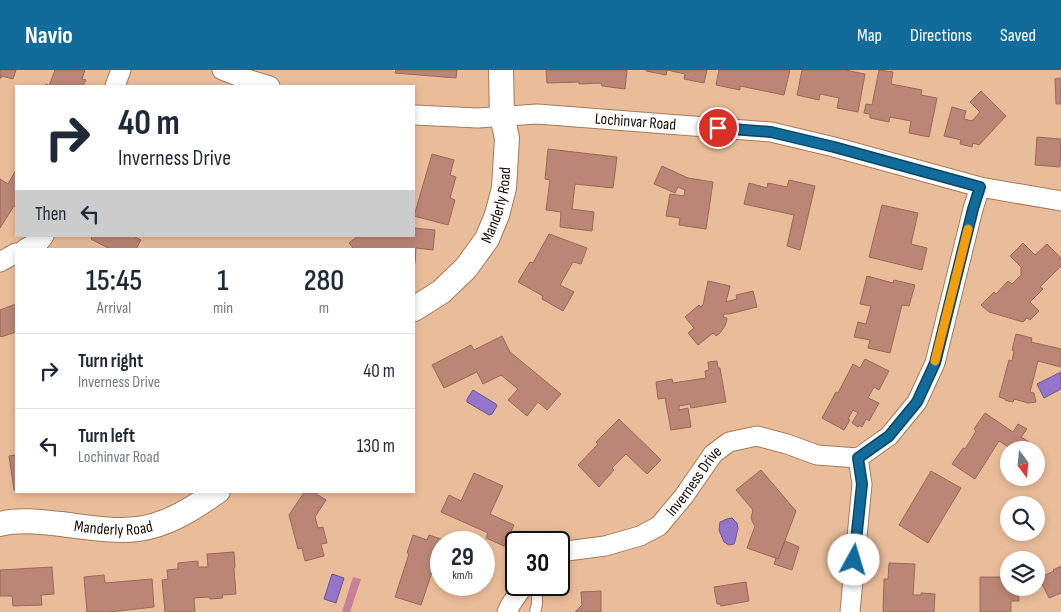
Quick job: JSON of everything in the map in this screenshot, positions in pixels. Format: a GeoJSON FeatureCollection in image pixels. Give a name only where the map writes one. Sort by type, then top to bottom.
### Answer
{"type":"FeatureCollection","features":[{"type":"Feature","properties":{"kind":"street"},"geometry":{"type":"LineString","coordinates":[[115,85],[121,70]]}},
{"type":"Feature","properties":{"kind":"street"},"geometry":{"type":"LineString","coordinates":[[222,70],[267,85]]}},
{"type":"Feature","properties":{"kind":"street","name":"Manderly Road"},"geometry":{"type":"LineString","coordinates":[[415,308],[441,292],[466,268],[487,239],[497,214],[504,188],[507,138],[502,116],[501,70]]}},
{"type":"Feature","properties":{"kind":"street","name":"Lochinvar Road"},"geometry":{"type":"LineString","coordinates":[[415,115],[478,118],[537,114],[771,132],[843,149],[980,187],[1061,201]]}},
{"type":"Feature","properties":{"kind":"street"},"geometry":{"type":"LineString","coordinates":[[850,612],[862,484],[858,458],[889,436],[917,402],[935,363],[980,187]]}},
{"type":"Feature","properties":{"kind":"street"},"geometry":{"type":"LineString","coordinates":[[27,248],[40,241],[43,237]]}},
{"type":"Feature","properties":{"kind":"street"},"geometry":{"type":"LineString","coordinates":[[0,262],[15,254]]}},
{"type":"Feature","properties":{"kind":"street","name":"Inverness Drive"},"geometry":{"type":"LineString","coordinates":[[570,552],[605,546],[640,536],[659,526],[684,496],[712,454],[729,442],[757,436],[817,455],[858,458]]}},
{"type":"Feature","properties":{"kind":"street","name":"Manderly Road"},"geometry":{"type":"LineString","coordinates":[[0,524],[9,521],[40,522],[112,530],[137,529],[158,525],[176,517],[215,493]]}},
{"type":"Feature","properties":{"kind":"street"},"geometry":{"type":"LineString","coordinates":[[507,612],[516,596]]}},
{"type":"Feature","properties":{"kind":"lane"},"geometry":{"type":"LineString","coordinates":[[535,612],[537,596]]}},
{"type":"Feature","properties":{"kind":"shaded area"},"geometry":{"type":"Polygon","coordinates":[[[1061,372],[1061,389],[1044,398],[1037,384],[1061,372]]]}},
{"type":"Feature","properties":{"kind":"shaded area"},"geometry":{"type":"Polygon","coordinates":[[[473,390],[496,404],[497,406],[492,414],[489,415],[467,402],[473,390]]]}},
{"type":"Feature","properties":{"kind":"shaded area"},"geometry":{"type":"Polygon","coordinates":[[[732,518],[737,523],[738,529],[734,544],[729,545],[724,542],[719,530],[720,522],[732,518]]]}},
{"type":"Feature","properties":{"kind":"shaded area"},"geometry":{"type":"Polygon","coordinates":[[[332,574],[344,578],[336,603],[324,599],[332,574]]]}},
{"type":"Feature","properties":{"kind":"shaded area"},"geometry":{"type":"Polygon","coordinates":[[[353,577],[361,579],[350,612],[342,612],[353,577]]]}},
{"type":"Feature","properties":{"kind":"building"},"geometry":{"type":"Polygon","coordinates":[[[0,70],[16,70],[13,79],[2,76],[0,78],[0,70]]]}},
{"type":"Feature","properties":{"kind":"building"},"geometry":{"type":"Polygon","coordinates":[[[55,70],[85,70],[82,79],[86,80],[84,85],[49,85],[55,70]]]}},
{"type":"Feature","properties":{"kind":"building"},"geometry":{"type":"Polygon","coordinates":[[[396,70],[457,70],[456,78],[395,73],[396,70]]]}},
{"type":"Feature","properties":{"kind":"building"},"geometry":{"type":"Polygon","coordinates":[[[546,70],[627,70],[625,89],[602,86],[601,83],[547,83],[546,70]]]}},
{"type":"Feature","properties":{"kind":"building"},"geometry":{"type":"Polygon","coordinates":[[[646,70],[667,70],[666,75],[646,70]]]}},
{"type":"Feature","properties":{"kind":"building"},"geometry":{"type":"Polygon","coordinates":[[[667,70],[707,70],[704,83],[684,79],[685,74],[667,70]]]}},
{"type":"Feature","properties":{"kind":"building"},"geometry":{"type":"Polygon","coordinates":[[[719,70],[790,70],[784,95],[740,86],[740,90],[716,85],[719,70]]]}},
{"type":"Feature","properties":{"kind":"building"},"geometry":{"type":"Polygon","coordinates":[[[802,70],[845,70],[865,74],[858,112],[837,108],[839,98],[820,94],[819,100],[797,95],[802,70]]]}},
{"type":"Feature","properties":{"kind":"building"},"geometry":{"type":"Polygon","coordinates":[[[879,70],[893,72],[891,84],[922,90],[921,95],[937,98],[929,137],[909,133],[911,121],[890,117],[889,122],[870,118],[870,114],[864,113],[866,104],[872,105],[879,70]]]}},
{"type":"Feature","properties":{"kind":"building"},"geometry":{"type":"Polygon","coordinates":[[[1061,78],[1061,104],[1056,104],[1055,79],[1061,78]]]}},
{"type":"Feature","properties":{"kind":"building"},"geometry":{"type":"Polygon","coordinates":[[[981,91],[1006,116],[979,145],[973,143],[972,147],[960,144],[961,140],[944,136],[952,107],[966,111],[964,119],[972,121],[980,112],[970,102],[981,91]]]}},
{"type":"Feature","properties":{"kind":"building"},"geometry":{"type":"Polygon","coordinates":[[[1037,137],[1061,139],[1060,167],[1035,165],[1037,137]]]}},
{"type":"Feature","properties":{"kind":"building"},"geometry":{"type":"Polygon","coordinates":[[[548,149],[617,157],[613,188],[575,184],[572,209],[594,212],[592,231],[560,227],[561,212],[546,210],[550,180],[545,179],[548,149]]]}},
{"type":"Feature","properties":{"kind":"building"},"geometry":{"type":"Polygon","coordinates":[[[432,154],[454,160],[450,175],[456,177],[450,198],[455,200],[448,225],[415,216],[432,154]]]}},
{"type":"Feature","properties":{"kind":"building"},"geometry":{"type":"Polygon","coordinates":[[[662,166],[688,178],[713,182],[706,229],[679,225],[680,218],[666,216],[670,194],[684,196],[685,190],[678,187],[675,193],[654,184],[662,166]]]}},
{"type":"Feature","properties":{"kind":"building"},"geometry":{"type":"Polygon","coordinates":[[[15,172],[15,206],[0,228],[0,179],[8,184],[15,172]]]}},
{"type":"Feature","properties":{"kind":"building"},"geometry":{"type":"Polygon","coordinates":[[[789,180],[815,186],[800,250],[787,246],[794,215],[744,204],[749,183],[767,188],[768,183],[787,187],[789,180]]]}},
{"type":"Feature","properties":{"kind":"building"},"geometry":{"type":"Polygon","coordinates":[[[882,205],[918,213],[911,244],[927,248],[922,270],[869,257],[882,205]]]}},
{"type":"Feature","properties":{"kind":"building"},"geometry":{"type":"Polygon","coordinates":[[[415,228],[435,230],[433,250],[416,248],[415,263],[415,248],[353,248],[349,243],[357,237],[415,237],[415,228]]]}},
{"type":"Feature","properties":{"kind":"building"},"geometry":{"type":"Polygon","coordinates":[[[549,234],[587,248],[581,264],[573,262],[560,285],[574,292],[563,311],[542,299],[543,296],[518,282],[530,262],[533,263],[549,234]]]}},
{"type":"Feature","properties":{"kind":"building"},"geometry":{"type":"Polygon","coordinates":[[[92,237],[135,237],[141,240],[137,248],[108,248],[91,239],[92,237]]]}},
{"type":"Feature","properties":{"kind":"building"},"geometry":{"type":"Polygon","coordinates":[[[1023,243],[1035,255],[1047,244],[1061,258],[1061,266],[1040,287],[1043,289],[1030,302],[1039,311],[1030,320],[1027,318],[1023,322],[989,312],[981,305],[994,292],[996,294],[1008,281],[1012,284],[1021,275],[1021,267],[1010,256],[1023,243]]]}},
{"type":"Feature","properties":{"kind":"building"},"geometry":{"type":"Polygon","coordinates":[[[867,276],[893,283],[894,280],[915,285],[909,306],[902,305],[890,353],[868,348],[870,340],[854,337],[858,322],[866,324],[871,306],[860,304],[867,276]]]}},
{"type":"Feature","properties":{"kind":"building"},"geometry":{"type":"Polygon","coordinates":[[[708,281],[730,286],[726,302],[737,299],[736,295],[753,291],[757,307],[724,314],[723,317],[727,319],[720,333],[716,336],[713,333],[698,345],[688,333],[694,328],[685,317],[699,305],[700,307],[703,305],[708,281]]]}},
{"type":"Feature","properties":{"kind":"building"},"geometry":{"type":"Polygon","coordinates":[[[15,304],[15,332],[1,337],[0,336],[0,310],[15,304]]]}},
{"type":"Feature","properties":{"kind":"building"},"geometry":{"type":"Polygon","coordinates":[[[1016,334],[1032,338],[1031,342],[1061,349],[1061,367],[1038,361],[1030,392],[1034,393],[1036,402],[1028,403],[1014,399],[1013,402],[999,397],[1009,360],[1012,361],[1014,351],[1012,350],[1016,334]]]}},
{"type":"Feature","properties":{"kind":"building"},"geometry":{"type":"Polygon","coordinates":[[[502,336],[510,352],[561,394],[547,410],[538,402],[527,416],[508,400],[518,389],[501,375],[483,384],[477,372],[444,388],[432,365],[471,345],[474,350],[502,336]]]}},
{"type":"Feature","properties":{"kind":"building"},"geometry":{"type":"Polygon","coordinates":[[[865,359],[889,371],[879,390],[874,387],[868,398],[879,403],[869,421],[866,419],[862,427],[852,423],[858,413],[853,410],[844,430],[822,418],[853,364],[860,368],[865,359]]]}},
{"type":"Feature","properties":{"kind":"building"},"geometry":{"type":"Polygon","coordinates":[[[717,361],[726,402],[691,408],[690,404],[679,406],[679,410],[688,408],[691,427],[671,430],[665,398],[658,399],[656,382],[672,379],[673,383],[706,378],[705,371],[709,370],[708,362],[717,361]]]}},
{"type":"Feature","properties":{"kind":"building"},"geometry":{"type":"Polygon","coordinates":[[[985,413],[1013,432],[1018,424],[1027,429],[1021,437],[1027,441],[999,441],[975,479],[952,464],[963,448],[965,449],[976,431],[974,429],[985,413]]]}},
{"type":"Feature","properties":{"kind":"building"},"geometry":{"type":"Polygon","coordinates":[[[619,419],[661,460],[647,474],[626,454],[612,468],[614,470],[599,487],[578,465],[598,444],[596,442],[619,419]]]}},
{"type":"Feature","properties":{"kind":"building"},"geometry":{"type":"Polygon","coordinates":[[[15,455],[15,490],[14,490],[9,456],[15,455]]]}},
{"type":"Feature","properties":{"kind":"building"},"geometry":{"type":"Polygon","coordinates":[[[761,470],[796,511],[778,559],[747,548],[755,526],[751,518],[753,510],[736,490],[761,470]]]}},
{"type":"Feature","properties":{"kind":"building"},"geometry":{"type":"Polygon","coordinates":[[[931,471],[961,488],[928,543],[899,525],[931,471]]]}},
{"type":"Feature","properties":{"kind":"building"},"geometry":{"type":"Polygon","coordinates":[[[474,473],[503,486],[490,514],[514,525],[511,531],[505,531],[504,546],[495,542],[495,531],[484,531],[441,512],[449,495],[461,501],[474,473]]]}},
{"type":"Feature","properties":{"kind":"building"},"geometry":{"type":"Polygon","coordinates":[[[304,493],[315,493],[326,500],[315,517],[318,528],[323,527],[327,543],[321,544],[324,556],[305,561],[302,548],[298,549],[289,515],[304,493]]]}},
{"type":"Feature","properties":{"kind":"building"},"geometry":{"type":"Polygon","coordinates":[[[413,535],[427,540],[430,535],[430,578],[421,605],[395,597],[409,554],[407,553],[413,535]]]}},
{"type":"Feature","properties":{"kind":"building"},"geometry":{"type":"Polygon","coordinates":[[[785,541],[799,547],[792,570],[774,564],[785,541]]]}},
{"type":"Feature","properties":{"kind":"building"},"geometry":{"type":"Polygon","coordinates":[[[234,552],[236,594],[222,595],[223,598],[194,598],[195,612],[165,612],[162,580],[168,579],[167,570],[178,569],[178,563],[198,561],[198,567],[208,567],[207,554],[234,552]]]}},
{"type":"Feature","properties":{"kind":"building"},"geometry":{"type":"Polygon","coordinates":[[[889,563],[915,564],[913,595],[921,595],[921,593],[935,594],[934,612],[883,612],[884,579],[888,579],[889,563]]]}},
{"type":"Feature","properties":{"kind":"building"},"geometry":{"type":"Polygon","coordinates":[[[1061,566],[1061,593],[1049,598],[1045,590],[1045,575],[1061,566]]]}},
{"type":"Feature","properties":{"kind":"building"},"geometry":{"type":"Polygon","coordinates":[[[52,567],[54,594],[41,595],[42,605],[13,606],[12,596],[0,596],[0,570],[52,567]]]}},
{"type":"Feature","properties":{"kind":"building"},"geometry":{"type":"Polygon","coordinates":[[[104,575],[105,583],[152,579],[154,607],[109,612],[87,612],[84,577],[104,575]]]}},
{"type":"Feature","properties":{"kind":"building"},"geometry":{"type":"Polygon","coordinates":[[[980,577],[1000,577],[1000,596],[1019,596],[1019,601],[1011,601],[1011,612],[980,612],[980,577]]]}},
{"type":"Feature","properties":{"kind":"building"},"geometry":{"type":"Polygon","coordinates":[[[746,582],[749,601],[721,606],[717,604],[714,587],[746,582]]]}},
{"type":"Feature","properties":{"kind":"building"},"geometry":{"type":"Polygon","coordinates":[[[601,591],[601,612],[575,612],[582,605],[581,592],[601,591]]]}},
{"type":"Feature","properties":{"kind":"slow traffic"},"geometry":{"type":"LineString","coordinates":[[935,361],[968,229]]}},
{"type":"Feature","properties":{"kind":"route"},"geometry":{"type":"LineString","coordinates":[[718,128],[771,132],[834,147],[980,187],[935,363],[917,402],[889,436],[858,458],[862,484],[854,560]]}}]}
